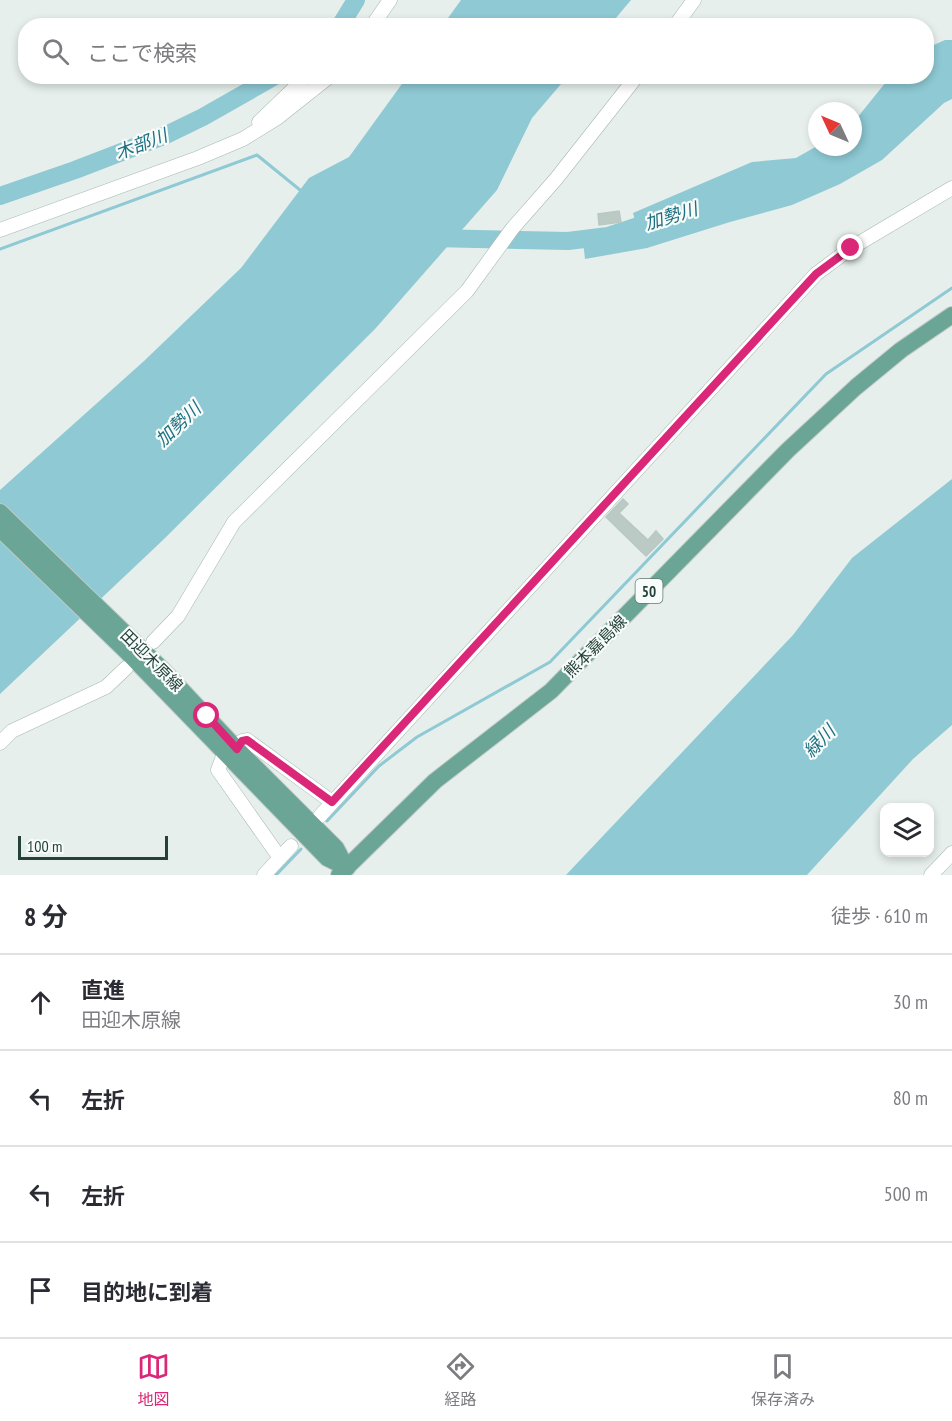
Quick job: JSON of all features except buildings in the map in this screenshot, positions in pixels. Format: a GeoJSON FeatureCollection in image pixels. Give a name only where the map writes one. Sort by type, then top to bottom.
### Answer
{"type":"FeatureCollection","features":[{"type":"Feature","properties":{"kind":"main road","name":"熊本嘉島線"},"geometry":{"type":"LineString","coordinates":[[347,872],[435,781],[551,691],[788,450],[856,387],[901,350],[952,315]]}},
{"type":"Feature","properties":{"kind":"main road","name":"田迎木原線"},"geometry":{"type":"LineString","coordinates":[[0,512],[121,637]]}},
{"type":"Feature","properties":{"kind":"main road","name":"田迎木原線"},"geometry":{"type":"LineString","coordinates":[[0,529],[121,637],[161,668],[230,751],[336,848],[347,872]]}},
{"type":"Feature","properties":{"kind":"street"},"geometry":{"type":"LineString","coordinates":[[378,18],[390,0]]}},
{"type":"Feature","properties":{"kind":"street"},"geometry":{"type":"LineString","coordinates":[[680,18],[691,1]]}},
{"type":"Feature","properties":{"kind":"street"},"geometry":{"type":"LineString","coordinates":[[243,139],[299,84]]}},
{"type":"Feature","properties":{"kind":"street"},"geometry":{"type":"LineString","coordinates":[[0,230],[198,158],[243,139],[277,118],[320,84]]}},
{"type":"Feature","properties":{"kind":"street"},"geometry":{"type":"LineString","coordinates":[[153,642],[178,616],[234,522],[467,291],[512,229],[631,84]]}},
{"type":"Feature","properties":{"kind":"street"},"geometry":{"type":"LineString","coordinates":[[320,816],[816,274],[851,248],[952,188]]}},
{"type":"Feature","properties":{"kind":"street"},"geometry":{"type":"LineString","coordinates":[[0,743],[12,731],[106,687],[126,668]]}},
{"type":"Feature","properties":{"kind":"street"},"geometry":{"type":"LineString","coordinates":[[280,858],[218,770],[230,751],[242,741],[247,740],[332,802]]}},
{"type":"Feature","properties":{"kind":"street"},"geometry":{"type":"LineString","coordinates":[[264,875],[291,846]]}},
{"type":"Feature","properties":{"kind":"street"},"geometry":{"type":"LineString","coordinates":[[931,875],[952,853]]}},
{"type":"Feature","properties":{"kind":"water"},"geometry":{"type":"Polygon","coordinates":[[[461,0],[631,0],[616,18],[448,18],[461,0]]]}},
{"type":"Feature","properties":{"kind":"water"},"geometry":{"type":"Polygon","coordinates":[[[945,40],[952,40],[952,99],[944,103],[882,160],[840,184],[792,205],[647,248],[585,259],[583,241],[631,235],[637,228],[633,213],[752,162],[796,158],[808,151],[808,156],[862,156],[862,112],[884,84],[934,84],[934,45],[945,40]]]}},
{"type":"Feature","properties":{"kind":"water"},"geometry":{"type":"Polygon","coordinates":[[[402,84],[561,84],[532,118],[497,190],[375,329],[163,540],[0,694],[0,490],[144,361],[241,268],[309,178],[349,157],[402,84]]]}},
{"type":"Feature","properties":{"kind":"water","name":"緑川"},"geometry":{"type":"Polygon","coordinates":[[[952,479],[952,725],[913,759],[807,875],[566,875],[793,635],[852,558],[952,479]]]}},
{"type":"Feature","properties":{"kind":"waterway","name":"木部川"},"geometry":{"type":"LineString","coordinates":[[345,18],[356,0]]}},
{"type":"Feature","properties":{"kind":"waterway","name":"木部川"},"geometry":{"type":"LineString","coordinates":[[0,196],[166,135],[261,84]]}},
{"type":"Feature","properties":{"kind":"waterway"},"geometry":{"type":"LineString","coordinates":[[0,249],[257,155],[300,190]]}},
{"type":"Feature","properties":{"kind":"waterway","name":"加勢川"},"geometry":{"type":"LineString","coordinates":[[432,238],[568,241],[608,236],[659,219]]}},
{"type":"Feature","properties":{"kind":"waterway"},"geometry":{"type":"LineString","coordinates":[[327,821],[379,766],[417,737],[550,662],[826,374],[952,288]]}},
{"type":"Feature","properties":{"kind":"waterway"},"geometry":{"type":"LineString","coordinates":[[276,875],[301,849]]}},
{"type":"Feature","properties":{"kind":"route"},"geometry":{"type":"LineString","coordinates":[[207,716],[237,749],[242,741],[247,740],[332,802],[816,274],[851,248]]}}]}
